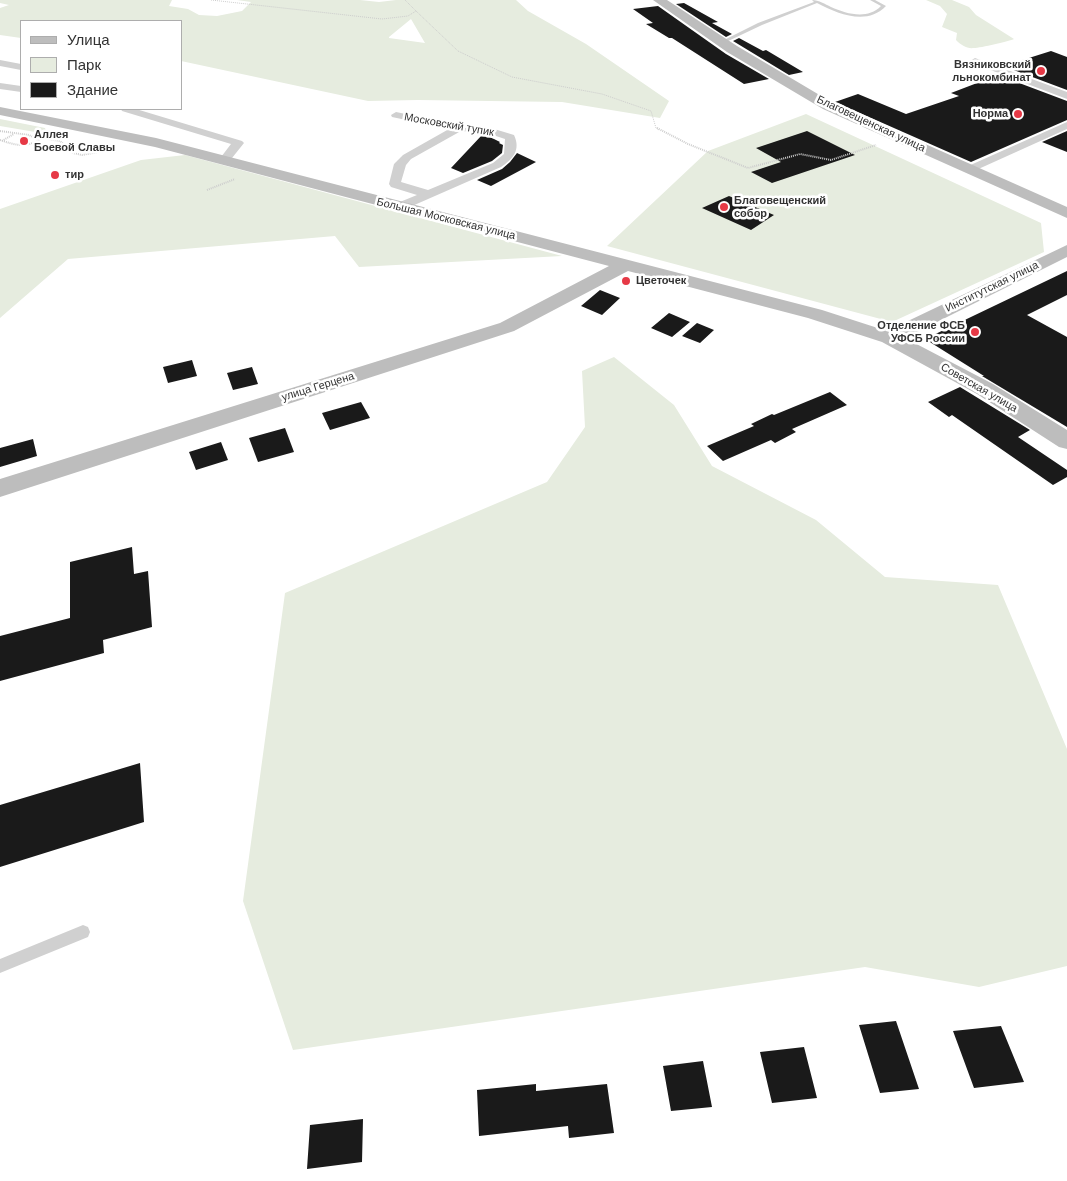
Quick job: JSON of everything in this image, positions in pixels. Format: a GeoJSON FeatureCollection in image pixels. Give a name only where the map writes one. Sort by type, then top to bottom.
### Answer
{"type":"FeatureCollection","features":[{"type":"Feature","properties":{"kind":"main road","name":"Благовещенская улица"},"geometry":{"type":"LineString","coordinates":[[659,0],[722,42],[828,106],[1067,213]]}},
{"type":"Feature","properties":{"kind":"main road","name":"Большая Московская улица"},"geometry":{"type":"LineString","coordinates":[[0,111],[127,137],[224,161],[815,314],[889,338]]}},
{"type":"Feature","properties":{"kind":"main road","name":"Институтская улица"},"geometry":{"type":"LineString","coordinates":[[889,338],[1067,250]]}},
{"type":"Feature","properties":{"kind":"main road","name":"улица Герцена"},"geometry":{"type":"LineString","coordinates":[[0,488],[507,328],[626,264]]}},
{"type":"Feature","properties":{"kind":"main road","name":"Советская улица"},"geometry":{"type":"LineString","coordinates":[[889,338],[985,389],[1067,441]]}},
{"type":"Feature","properties":{"kind":"street"},"geometry":{"type":"LineString","coordinates":[[975,61],[1067,96]]}},
{"type":"Feature","properties":{"kind":"street"},"geometry":{"type":"LineString","coordinates":[[0,63],[20,67]]}},
{"type":"Feature","properties":{"kind":"street"},"geometry":{"type":"LineString","coordinates":[[0,86],[20,89]]}},
{"type":"Feature","properties":{"kind":"street"},"geometry":{"type":"LineString","coordinates":[[129,110],[238,143],[224,161]]}},
{"type":"Feature","properties":{"kind":"street","name":"Московский тупик"},"geometry":{"type":"LineString","coordinates":[[396,115],[459,128],[491,131],[510,137],[512,150],[510,156],[497,165],[399,207]]}},
{"type":"Feature","properties":{"kind":"street"},"geometry":{"type":"LineString","coordinates":[[970,169],[1067,125]]}},
{"type":"Feature","properties":{"kind":"street"},"geometry":{"type":"LineString","coordinates":[[428,194],[396,184],[400,164],[407,156],[459,128]]}},
{"type":"Feature","properties":{"kind":"lane"},"geometry":{"type":"LineString","coordinates":[[722,42],[815,1],[833,10],[870,16],[880,12],[884,6],[872,0]]}},
{"type":"Feature","properties":{"kind":"lane"},"geometry":{"type":"LineString","coordinates":[[0,966],[83,932]]}},
{"type":"Feature","properties":{"kind":"path"},"geometry":{"type":"LineString","coordinates":[[211,0],[382,19],[408,16],[416,11]]}},
{"type":"Feature","properties":{"kind":"path"},"geometry":{"type":"LineString","coordinates":[[405,0],[458,51],[512,77],[602,94],[651,111],[656,128],[688,144],[748,168],[800,154],[831,160],[884,142]]}},
{"type":"Feature","properties":{"kind":"path"},"geometry":{"type":"LineString","coordinates":[[0,131],[29,135],[39,140],[25,146],[16,147],[1,140]]}},
{"type":"Feature","properties":{"kind":"path"},"geometry":{"type":"LineString","coordinates":[[1,140],[14,134]]}},
{"type":"Feature","properties":{"kind":"green space"},"geometry":{"type":"Polygon","coordinates":[[[0,0],[172,0],[169,6],[188,9],[199,15],[217,16],[242,11],[251,2],[237,0],[360,0],[379,2],[396,0],[516,0],[528,11],[586,44],[669,101],[660,118],[562,102],[368,101],[182,61],[182,20],[20,20],[20,38],[0,35],[0,8],[9,5],[0,3],[0,0]],[[411,19],[389,38],[425,43],[411,19]]]}},
{"type":"Feature","properties":{"kind":"green space"},"geometry":{"type":"Polygon","coordinates":[[[926,0],[952,0],[969,7],[976,15],[1014,39],[977,48],[964,46],[956,40],[957,33],[942,27],[947,14],[940,6],[926,0]]]}},
{"type":"Feature","properties":{"kind":"green space"},"geometry":{"type":"Polygon","coordinates":[[[806,114],[1041,223],[1044,252],[892,322],[607,246],[708,151],[806,114]]]}},
{"type":"Feature","properties":{"kind":"green space"},"geometry":{"type":"Polygon","coordinates":[[[0,119],[45,128],[47,134],[0,126],[0,119]]]}},
{"type":"Feature","properties":{"kind":"green space"},"geometry":{"type":"Polygon","coordinates":[[[185,155],[562,256],[359,267],[335,236],[68,259],[0,318],[0,209],[141,160],[185,155]]]}},
{"type":"Feature","properties":{"kind":"green space"},"geometry":{"type":"Polygon","coordinates":[[[614,357],[674,405],[712,466],[816,520],[885,577],[998,585],[1067,749],[1067,966],[979,987],[865,967],[293,1050],[243,901],[285,593],[547,482],[585,427],[582,371],[614,357]]]}},
{"type":"Feature","properties":{"kind":"building"},"geometry":{"type":"Polygon","coordinates":[[[684,3],[718,22],[712,23],[732,34],[726,37],[676,4],[684,3]]]}},
{"type":"Feature","properties":{"kind":"building"},"geometry":{"type":"Polygon","coordinates":[[[658,6],[726,54],[769,79],[744,84],[672,38],[646,24],[653,23],[633,9],[658,6]]]}},
{"type":"Feature","properties":{"kind":"building"},"geometry":{"type":"Polygon","coordinates":[[[739,38],[763,51],[766,50],[803,72],[789,75],[733,41],[739,38]]]}},
{"type":"Feature","properties":{"kind":"building","name":"Вязниковский льнокомбинат"},"geometry":{"type":"Polygon","coordinates":[[[1051,51],[1067,57],[1067,90],[1011,69],[1020,66],[1013,63],[1051,51]]]}},
{"type":"Feature","properties":{"kind":"building"},"geometry":{"type":"Polygon","coordinates":[[[998,75],[1067,101],[1067,120],[971,162],[835,102],[858,94],[906,114],[959,96],[951,93],[998,75]]]}},
{"type":"Feature","properties":{"kind":"building"},"geometry":{"type":"Polygon","coordinates":[[[807,131],[855,155],[772,183],[751,172],[781,162],[756,148],[807,131]]]}},
{"type":"Feature","properties":{"kind":"building"},"geometry":{"type":"Polygon","coordinates":[[[1067,131],[1067,152],[1042,142],[1067,131]]]}},
{"type":"Feature","properties":{"kind":"building"},"geometry":{"type":"Polygon","coordinates":[[[482,135],[500,142],[503,145],[502,153],[492,161],[463,173],[451,168],[482,135]]]}},
{"type":"Feature","properties":{"kind":"building"},"geometry":{"type":"Polygon","coordinates":[[[517,153],[536,162],[491,186],[477,180],[502,169],[517,153]]]}},
{"type":"Feature","properties":{"kind":"building"},"geometry":{"type":"Polygon","coordinates":[[[729,196],[774,215],[751,230],[702,208],[729,196]]]}},
{"type":"Feature","properties":{"kind":"building"},"geometry":{"type":"Polygon","coordinates":[[[1067,271],[1067,295],[1027,315],[1067,337],[1067,427],[925,339],[1067,271]]]}},
{"type":"Feature","properties":{"kind":"building"},"geometry":{"type":"Polygon","coordinates":[[[600,290],[620,298],[602,315],[581,306],[600,290]]]}},
{"type":"Feature","properties":{"kind":"building"},"geometry":{"type":"Polygon","coordinates":[[[669,313],[690,322],[672,337],[651,328],[669,313]]]}},
{"type":"Feature","properties":{"kind":"building"},"geometry":{"type":"Polygon","coordinates":[[[697,323],[714,330],[700,343],[682,336],[697,323]]]}},
{"type":"Feature","properties":{"kind":"building"},"geometry":{"type":"Polygon","coordinates":[[[192,360],[197,376],[168,383],[163,367],[192,360]]]}},
{"type":"Feature","properties":{"kind":"building"},"geometry":{"type":"Polygon","coordinates":[[[252,367],[258,384],[233,390],[227,373],[252,367]]]}},
{"type":"Feature","properties":{"kind":"building"},"geometry":{"type":"Polygon","coordinates":[[[960,387],[1030,430],[1018,437],[1067,470],[1067,477],[1053,485],[952,415],[949,417],[928,402],[960,387]]]}},
{"type":"Feature","properties":{"kind":"building"},"geometry":{"type":"Polygon","coordinates":[[[830,392],[847,405],[792,429],[796,432],[775,443],[771,440],[723,461],[707,446],[754,426],[751,424],[772,414],[774,415],[830,392]]]}},
{"type":"Feature","properties":{"kind":"building"},"geometry":{"type":"Polygon","coordinates":[[[361,402],[370,418],[330,430],[322,413],[361,402]]]}},
{"type":"Feature","properties":{"kind":"building"},"geometry":{"type":"Polygon","coordinates":[[[285,428],[294,452],[258,462],[249,438],[285,428]]]}},
{"type":"Feature","properties":{"kind":"building"},"geometry":{"type":"Polygon","coordinates":[[[33,439],[37,456],[0,467],[0,448],[33,439]]]}},
{"type":"Feature","properties":{"kind":"building"},"geometry":{"type":"Polygon","coordinates":[[[221,442],[228,460],[196,470],[189,452],[221,442]]]}},
{"type":"Feature","properties":{"kind":"building"},"geometry":{"type":"Polygon","coordinates":[[[132,547],[134,574],[148,571],[152,627],[103,640],[104,653],[0,681],[0,636],[70,618],[70,562],[132,547]]]}},
{"type":"Feature","properties":{"kind":"building"},"geometry":{"type":"Polygon","coordinates":[[[140,763],[144,822],[0,867],[0,805],[140,763]]]}},
{"type":"Feature","properties":{"kind":"building"},"geometry":{"type":"Polygon","coordinates":[[[896,1021],[919,1089],[880,1093],[859,1025],[896,1021]]]}},
{"type":"Feature","properties":{"kind":"building"},"geometry":{"type":"Polygon","coordinates":[[[1001,1026],[1024,1082],[974,1088],[953,1031],[1001,1026]]]}},
{"type":"Feature","properties":{"kind":"building"},"geometry":{"type":"Polygon","coordinates":[[[804,1047],[817,1098],[772,1103],[760,1052],[804,1047]]]}},
{"type":"Feature","properties":{"kind":"building"},"geometry":{"type":"Polygon","coordinates":[[[703,1061],[712,1107],[671,1111],[663,1066],[703,1061]]]}},
{"type":"Feature","properties":{"kind":"building"},"geometry":{"type":"Polygon","coordinates":[[[536,1084],[536,1091],[607,1084],[614,1133],[569,1138],[568,1126],[479,1136],[477,1090],[536,1084]]]}},
{"type":"Feature","properties":{"kind":"building"},"geometry":{"type":"Polygon","coordinates":[[[363,1119],[362,1162],[307,1169],[310,1125],[363,1119]]]}},
{"type":"Feature","properties":{"kind":"place","name":"Вязниковский льнокомбинат"},"geometry":{"type":"Point","coordinates":[1041,71]}},
{"type":"Feature","properties":{"kind":"place","name":"Норма"},"geometry":{"type":"Point","coordinates":[1018,114]}},
{"type":"Feature","properties":{"kind":"place","name":"Аллея Боевой Славы"},"geometry":{"type":"Point","coordinates":[24,141]}},
{"type":"Feature","properties":{"kind":"place","name":"тир"},"geometry":{"type":"Point","coordinates":[55,175]}},
{"type":"Feature","properties":{"kind":"place","name":"Благовещенский собор"},"geometry":{"type":"Point","coordinates":[724,207]}},
{"type":"Feature","properties":{"kind":"place","name":"Цветочек"},"geometry":{"type":"Point","coordinates":[626,281]}},
{"type":"Feature","properties":{"kind":"place","name":"Отделение ФСБ УФСБ России"},"geometry":{"type":"Point","coordinates":[975,332]}}]}
